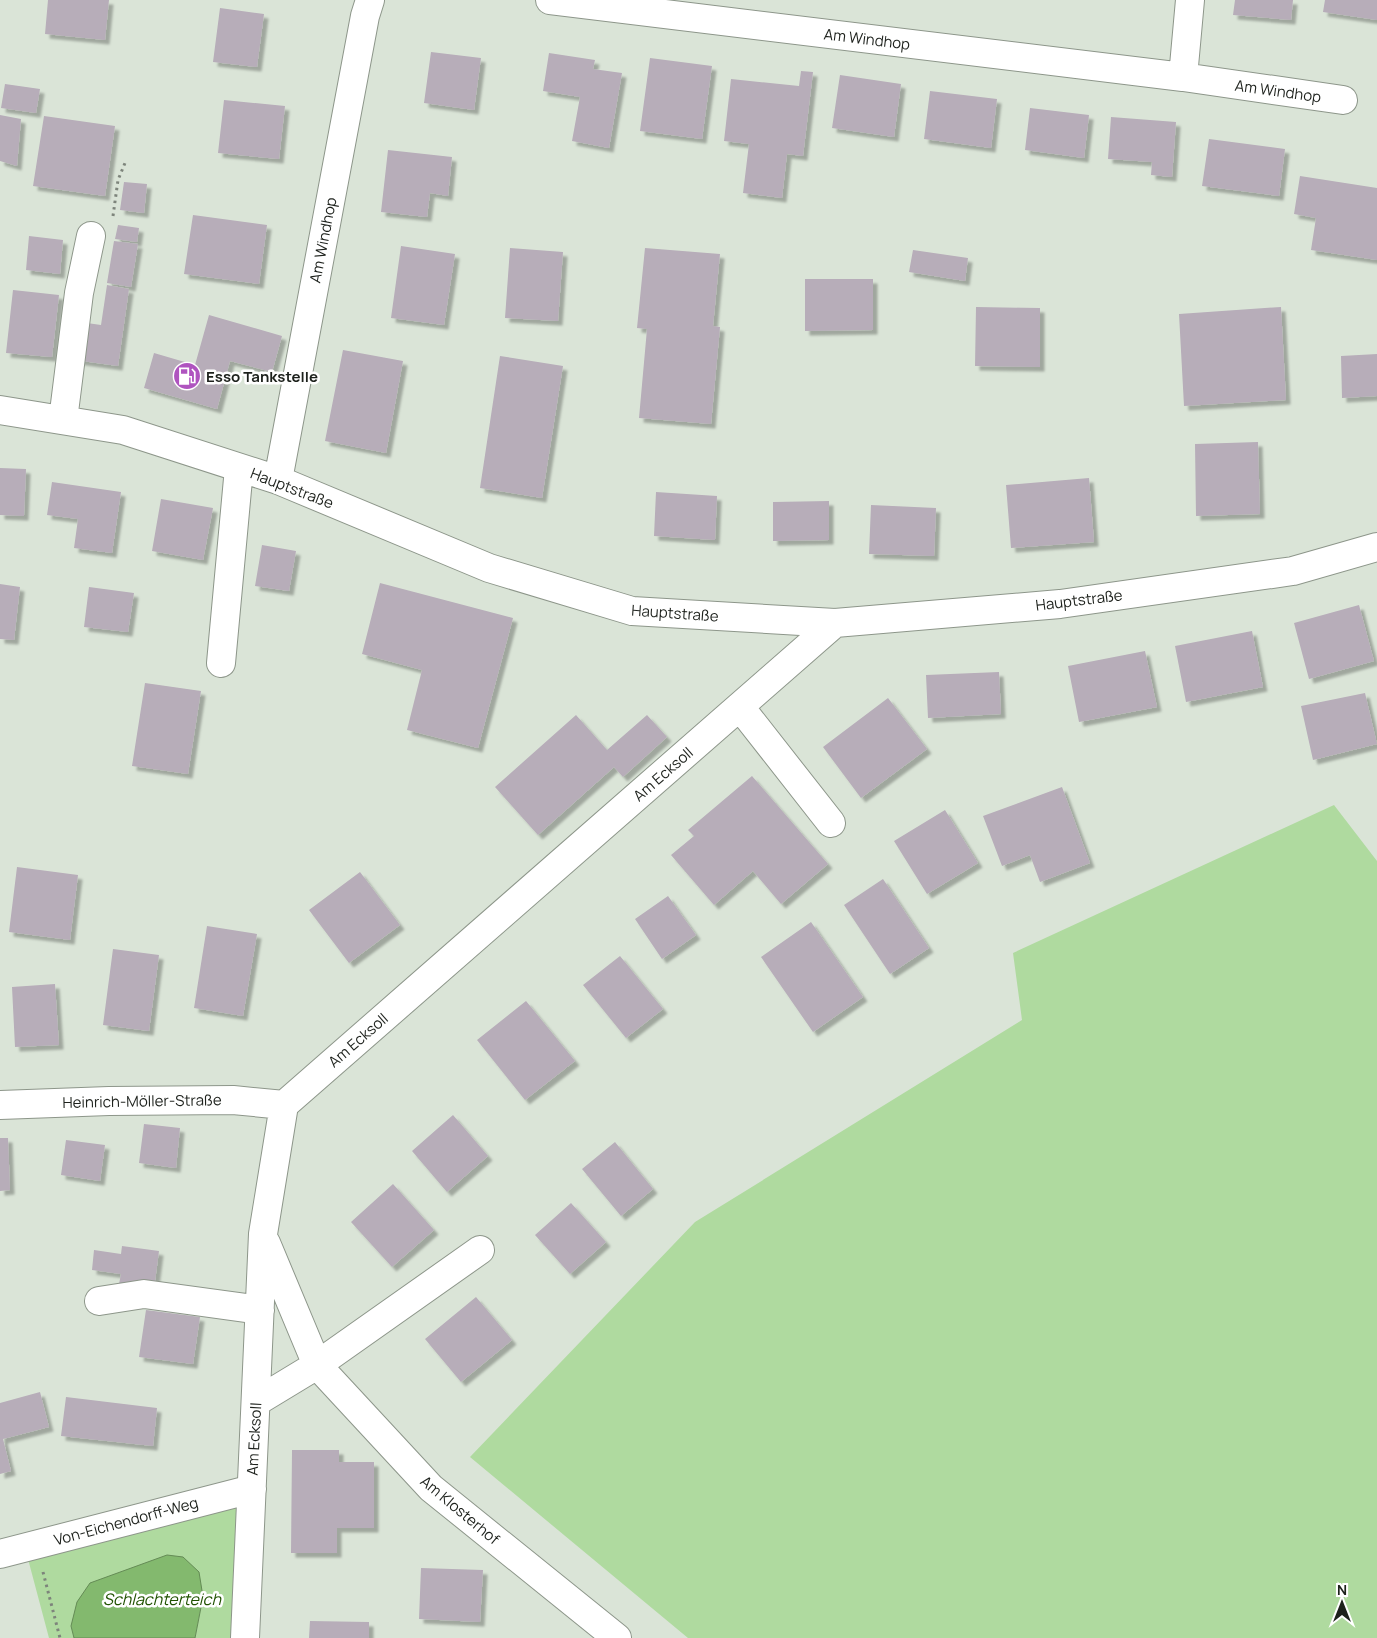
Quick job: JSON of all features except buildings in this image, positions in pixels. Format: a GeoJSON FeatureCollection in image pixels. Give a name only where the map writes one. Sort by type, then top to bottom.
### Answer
{"type":"FeatureCollection","features":[{"type":"Feature","properties":{"kind":"street","name":"Am Windhop"},"geometry":{"type":"LineString","coordinates":[[278,480],[363,25],[370,0]]}},
{"type":"Feature","properties":{"kind":"street","name":"Am Windhop"},"geometry":{"type":"LineString","coordinates":[[550,0],[1183,77],[1343,100]]}},
{"type":"Feature","properties":{"kind":"street"},"geometry":{"type":"LineString","coordinates":[[1183,77],[1190,0]]}},
{"type":"Feature","properties":{"kind":"street"},"geometry":{"type":"LineString","coordinates":[[62,420],[79,293],[91,236]]}},
{"type":"Feature","properties":{"kind":"street","name":"Hauptstraße"},"geometry":{"type":"LineString","coordinates":[[0,410],[122,430],[278,480],[489,568],[632,612],[835,623],[1060,604],[1293,571],[1377,547]]}},
{"type":"Feature","properties":{"kind":"street"},"geometry":{"type":"LineString","coordinates":[[222,663],[239,468]]}},
{"type":"Feature","properties":{"kind":"street","name":"Am Ecksoll"},"geometry":{"type":"LineString","coordinates":[[245,1638],[263,1234],[284,1105],[835,623]]}},
{"type":"Feature","properties":{"kind":"street"},"geometry":{"type":"LineString","coordinates":[[740,707],[831,823]]}},
{"type":"Feature","properties":{"kind":"street","name":"Heinrich-Möller-Straße"},"geometry":{"type":"LineString","coordinates":[[0,1105],[109,1101],[233,1100],[284,1105]]}},
{"type":"Feature","properties":{"kind":"street","name":"Am Klosterhof"},"geometry":{"type":"LineString","coordinates":[[263,1234],[317,1365],[431,1488],[617,1638]]}},
{"type":"Feature","properties":{"kind":"street"},"geometry":{"type":"LineString","coordinates":[[256,1402],[317,1365],[480,1250]]}},
{"type":"Feature","properties":{"kind":"street"},"geometry":{"type":"LineString","coordinates":[[99,1302],[144,1294],[260,1310]]}},
{"type":"Feature","properties":{"kind":"street","name":"Von-Eichendorff-Weg"},"geometry":{"type":"LineString","coordinates":[[0,1554],[252,1489]]}},
{"type":"Feature","properties":{"kind":"path"},"geometry":{"type":"LineString","coordinates":[[91,236],[110,231],[118,180],[125,163]]}},
{"type":"Feature","properties":{"kind":"path"},"geometry":{"type":"LineString","coordinates":[[36,1545],[60,1638]]}},
{"type":"Feature","properties":{"kind":"shaded area"},"geometry":{"type":"Polygon","coordinates":[[[1334,805],[1377,861],[1377,1638],[688,1638],[470,1457],[695,1222],[1022,1020],[1013,953],[1334,805]]]}},
{"type":"Feature","properties":{"kind":"shaded area"},"geometry":{"type":"Polygon","coordinates":[[[241,1504],[236,1638],[195,1638],[203,1597],[71,1626],[74,1638],[49,1638],[28,1559],[241,1504]]]}},
{"type":"Feature","properties":{"kind":"water","name":"Schlachterteich"},"geometry":{"type":"Polygon","coordinates":[[[167,1555],[183,1557],[199,1572],[203,1597],[195,1638],[74,1638],[71,1626],[77,1602],[90,1583],[167,1555]]]}},
{"type":"Feature","properties":{"kind":"place","name":"Esso Tankstelle"},"geometry":{"type":"Point","coordinates":[187,376]}}]}
